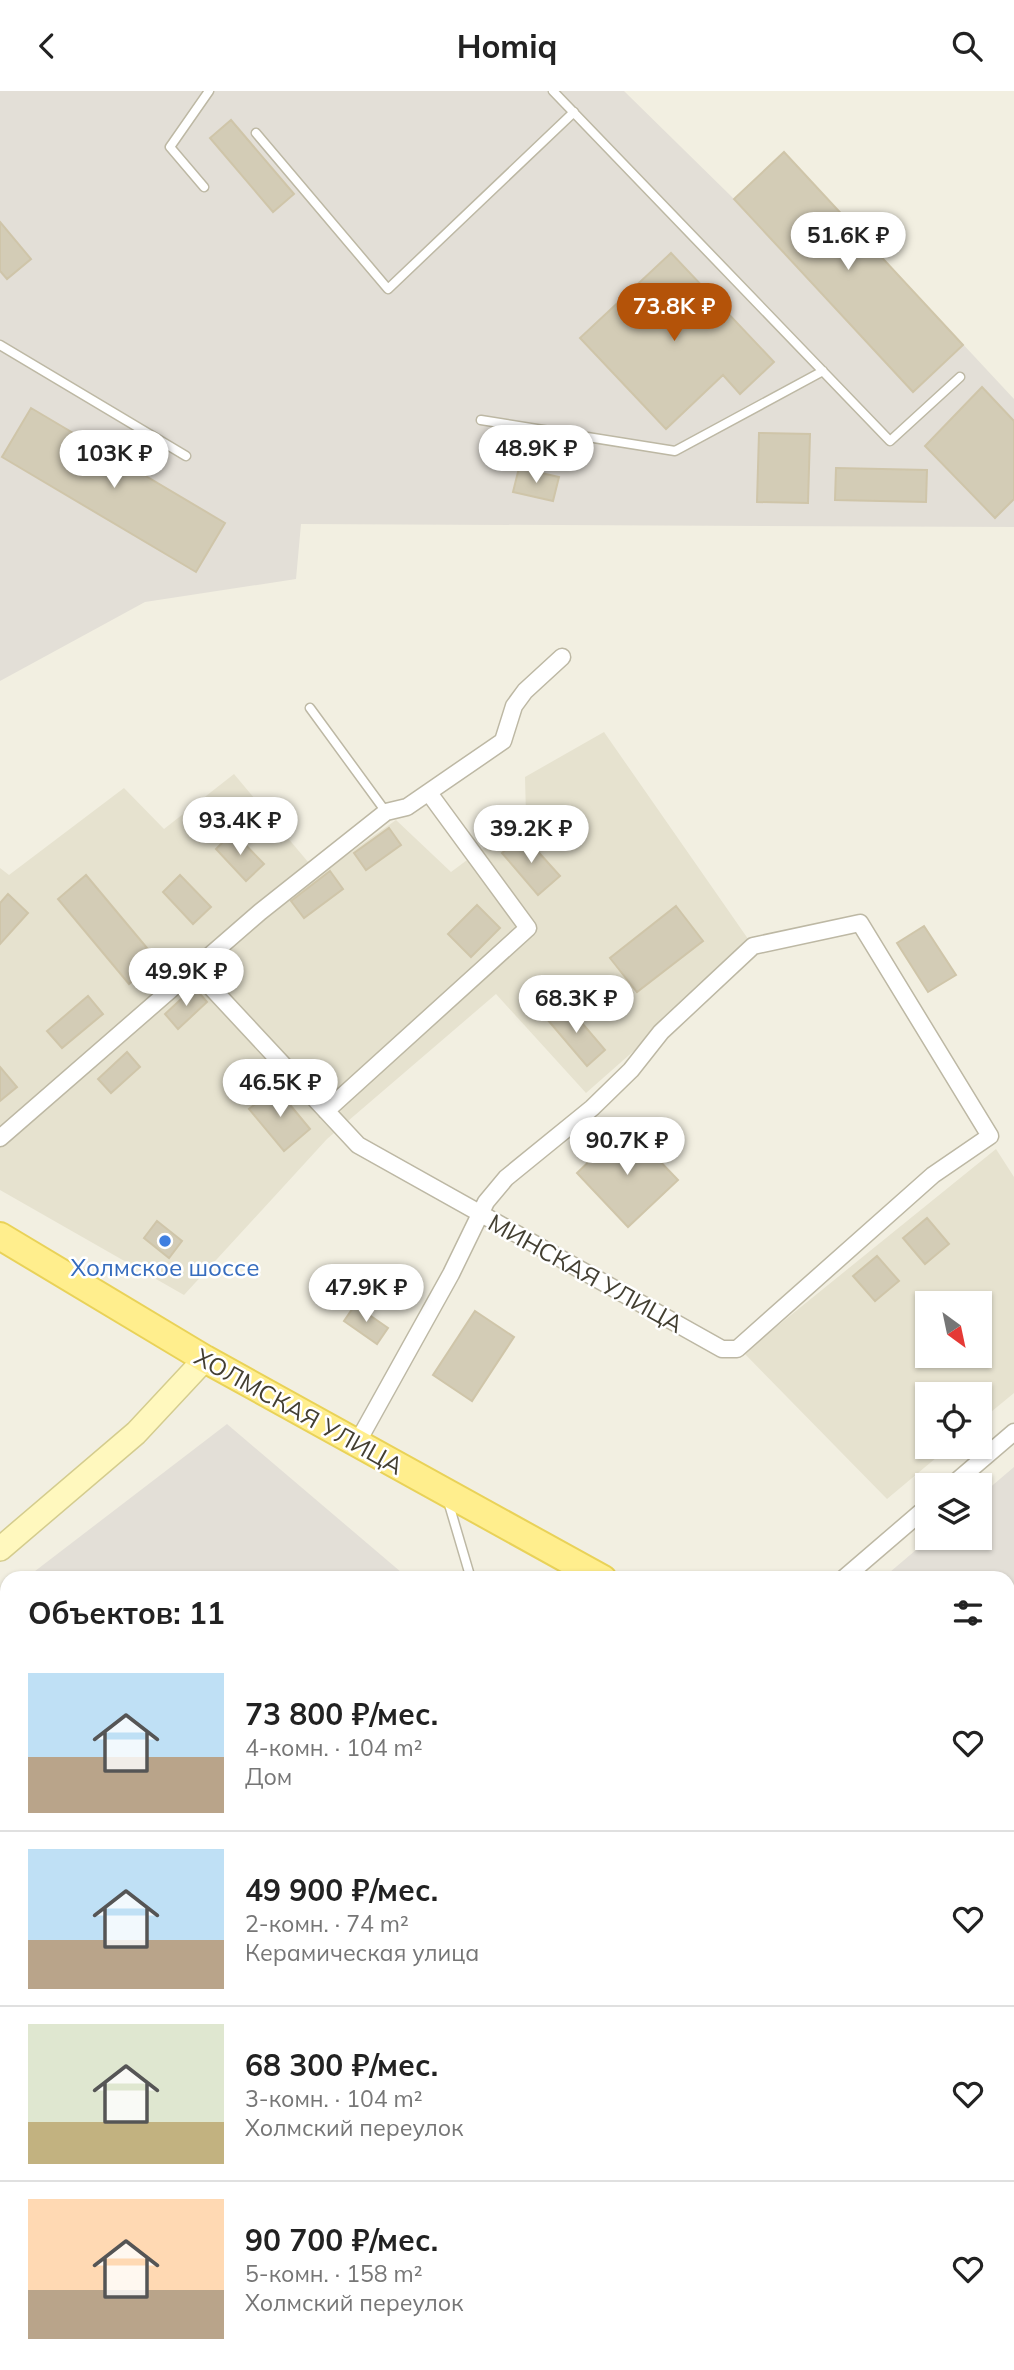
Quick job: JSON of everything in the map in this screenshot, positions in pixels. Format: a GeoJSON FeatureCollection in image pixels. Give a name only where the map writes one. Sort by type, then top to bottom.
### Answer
{"type":"FeatureCollection","features":[{"type":"Feature","properties":{"kind":"main road","name":"ХОЛМСКАЯ УЛИЦА"},"geometry":{"type":"LineString","coordinates":[[0,1236],[205,1359],[589,1571]]}},
{"type":"Feature","properties":{"kind":"main road"},"geometry":{"type":"LineString","coordinates":[[0,1549],[136,1433],[205,1359]]}},
{"type":"Feature","properties":{"kind":"street"},"geometry":{"type":"LineString","coordinates":[[0,1138],[194,969],[386,812],[407,807],[503,741],[514,706],[525,691],[562,657]]}},
{"type":"Feature","properties":{"kind":"street"},"geometry":{"type":"LineString","coordinates":[[326,1111],[528,928],[429,793]]}},
{"type":"Feature","properties":{"kind":"street","name":"МИНСКАЯ УЛИЦА"},"geometry":{"type":"LineString","coordinates":[[194,969],[358,1145],[480,1215],[722,1349],[737,1349],[933,1175],[990,1136],[860,923],[753,946],[662,1032],[631,1070],[592,1108],[506,1178],[486,1202],[480,1215]]}},
{"type":"Feature","properties":{"kind":"street"},"geometry":{"type":"LineString","coordinates":[[357,1443],[480,1215]]}},
{"type":"Feature","properties":{"kind":"street"},"geometry":{"type":"LineString","coordinates":[[966,1473],[1014,1432]]}},
{"type":"Feature","properties":{"kind":"street"},"geometry":{"type":"LineString","coordinates":[[852,1571],[915,1517]]}},
{"type":"Feature","properties":{"kind":"lane"},"geometry":{"type":"LineString","coordinates":[[204,187],[170,147],[209,91]]}},
{"type":"Feature","properties":{"kind":"lane"},"geometry":{"type":"LineString","coordinates":[[553,91],[891,441],[960,377]]}},
{"type":"Feature","properties":{"kind":"lane"},"geometry":{"type":"LineString","coordinates":[[256,134],[388,289],[574,112]]}},
{"type":"Feature","properties":{"kind":"lane"},"geometry":{"type":"LineString","coordinates":[[0,345],[186,456]]}},
{"type":"Feature","properties":{"kind":"lane"},"geometry":{"type":"LineString","coordinates":[[481,420],[675,451],[823,370]]}},
{"type":"Feature","properties":{"kind":"lane"},"geometry":{"type":"LineString","coordinates":[[310,708],[386,812]]}},
{"type":"Feature","properties":{"kind":"lane"},"geometry":{"type":"LineString","coordinates":[[446,1492],[469,1571]]}},
{"type":"Feature","properties":{"kind":"shaded area"},"geometry":{"type":"Polygon","coordinates":[[[0,91],[624,91],[734,199],[784,152],[1014,399],[1014,527],[301,524],[296,579],[145,602],[0,681],[0,91]]]}},
{"type":"Feature","properties":{"kind":"shaded area"},"geometry":{"type":"Polygon","coordinates":[[[604,732],[753,946],[586,1093],[496,994],[327,1139],[184,1295],[0,1190],[0,868],[9,875],[124,788],[164,829],[234,774],[319,875],[396,820],[451,872],[526,816],[525,777],[604,732]]]}},
{"type":"Feature","properties":{"kind":"shaded area"},"geometry":{"type":"Polygon","coordinates":[[[996,1149],[1014,1177],[1014,1393],[992,1411],[992,1382],[915,1382],[915,1459],[935,1459],[887,1499],[744,1353],[996,1149]]]}},
{"type":"Feature","properties":{"kind":"shaded area"},"geometry":{"type":"Polygon","coordinates":[[[227,1424],[400,1571],[35,1571],[227,1424]]]}},
{"type":"Feature","properties":{"kind":"shaded area"},"geometry":{"type":"Polygon","coordinates":[[[1014,1467],[1014,1571],[891,1571],[916,1550],[992,1550],[992,1486],[1014,1467]]]}},
{"type":"Feature","properties":{"kind":"building"},"geometry":{"type":"Polygon","coordinates":[[[231,120],[294,194],[273,212],[210,138],[231,120]]]}},
{"type":"Feature","properties":{"kind":"building"},"geometry":{"type":"Polygon","coordinates":[[[784,152],[963,345],[913,392],[734,199],[784,152]]]}},
{"type":"Feature","properties":{"kind":"building"},"geometry":{"type":"Polygon","coordinates":[[[0,222],[31,259],[7,279],[0,271],[0,222]]]}},
{"type":"Feature","properties":{"kind":"building"},"geometry":{"type":"Polygon","coordinates":[[[671,253],[774,362],[740,394],[723,375],[666,429],[580,338],[671,253]]]}},
{"type":"Feature","properties":{"kind":"building"},"geometry":{"type":"Polygon","coordinates":[[[982,387],[1014,421],[1014,499],[995,518],[925,446],[982,387]]]}},
{"type":"Feature","properties":{"kind":"building"},"geometry":{"type":"Polygon","coordinates":[[[31,408],[225,523],[196,572],[2,457],[31,408]]]}},
{"type":"Feature","properties":{"kind":"building"},"geometry":{"type":"Polygon","coordinates":[[[759,433],[810,434],[808,503],[757,502],[759,433]]]}},
{"type":"Feature","properties":{"kind":"building"},"geometry":{"type":"Polygon","coordinates":[[[519,468],[559,477],[553,501],[513,492],[519,468]]]}},
{"type":"Feature","properties":{"kind":"building"},"geometry":{"type":"Polygon","coordinates":[[[836,468],[927,470],[926,502],[835,500],[836,468]]]}},
{"type":"Feature","properties":{"kind":"building"},"geometry":{"type":"Polygon","coordinates":[[[389,828],[401,845],[366,870],[354,853],[389,828]]]}},
{"type":"Feature","properties":{"kind":"building"},"geometry":{"type":"Polygon","coordinates":[[[233,832],[264,864],[246,881],[216,849],[233,832]]]}},
{"type":"Feature","properties":{"kind":"building"},"geometry":{"type":"Polygon","coordinates":[[[523,835],[560,876],[538,895],[502,853],[523,835]]]}},
{"type":"Feature","properties":{"kind":"building"},"geometry":{"type":"Polygon","coordinates":[[[330,871],[343,889],[304,918],[291,901],[330,871]]]}},
{"type":"Feature","properties":{"kind":"building"},"geometry":{"type":"Polygon","coordinates":[[[86,875],[157,960],[129,984],[58,899],[86,875]]]}},
{"type":"Feature","properties":{"kind":"building"},"geometry":{"type":"Polygon","coordinates":[[[180,875],[211,907],[193,924],[163,892],[180,875]]]}},
{"type":"Feature","properties":{"kind":"building"},"geometry":{"type":"Polygon","coordinates":[[[8,894],[28,913],[0,944],[0,903],[8,894]]]}},
{"type":"Feature","properties":{"kind":"building"},"geometry":{"type":"Polygon","coordinates":[[[477,905],[500,928],[471,957],[448,934],[477,905]]]}},
{"type":"Feature","properties":{"kind":"building"},"geometry":{"type":"Polygon","coordinates":[[[676,906],[703,941],[637,992],[610,958],[676,906]]]}},
{"type":"Feature","properties":{"kind":"building"},"geometry":{"type":"Polygon","coordinates":[[[924,926],[956,975],[928,992],[897,943],[924,926]]]}},
{"type":"Feature","properties":{"kind":"building"},"geometry":{"type":"Polygon","coordinates":[[[194,987],[207,1002],[178,1029],[165,1014],[194,987]]]}},
{"type":"Feature","properties":{"kind":"building"},"geometry":{"type":"Polygon","coordinates":[[[88,996],[103,1014],[62,1048],[47,1031],[88,996]]]}},
{"type":"Feature","properties":{"kind":"building"},"geometry":{"type":"Polygon","coordinates":[[[565,1003],[605,1050],[587,1066],[547,1019],[565,1003]]]}},
{"type":"Feature","properties":{"kind":"building"},"geometry":{"type":"Polygon","coordinates":[[[127,1052],[140,1067],[111,1093],[98,1079],[127,1052]]]}},
{"type":"Feature","properties":{"kind":"building"},"geometry":{"type":"Polygon","coordinates":[[[0,1067],[17,1087],[0,1101],[0,1067]]]}},
{"type":"Feature","properties":{"kind":"building"},"geometry":{"type":"Polygon","coordinates":[[[276,1088],[310,1129],[284,1151],[249,1109],[276,1088]]]}},
{"type":"Feature","properties":{"kind":"building"},"geometry":{"type":"Polygon","coordinates":[[[626,1126],[678,1180],[628,1227],[577,1173],[626,1126]]]}},
{"type":"Feature","properties":{"kind":"building"},"geometry":{"type":"Polygon","coordinates":[[[927,1218],[949,1244],[925,1264],[903,1238],[927,1218]]]}},
{"type":"Feature","properties":{"kind":"building"},"geometry":{"type":"Polygon","coordinates":[[[157,1221],[182,1241],[169,1258],[144,1238],[157,1221]]]}},
{"type":"Feature","properties":{"kind":"building"},"geometry":{"type":"Polygon","coordinates":[[[877,1256],[899,1281],[875,1301],[853,1276],[877,1256]]]}},
{"type":"Feature","properties":{"kind":"building"},"geometry":{"type":"Polygon","coordinates":[[[355,1305],[388,1328],[377,1344],[344,1321],[355,1305]]]}},
{"type":"Feature","properties":{"kind":"building"},"geometry":{"type":"Polygon","coordinates":[[[475,1311],[514,1337],[472,1401],[433,1375],[475,1311]]]}},
{"type":"Feature","properties":{"kind":"place","name":"Холмское шоссе"},"geometry":{"type":"Point","coordinates":[165,1241]}}]}
